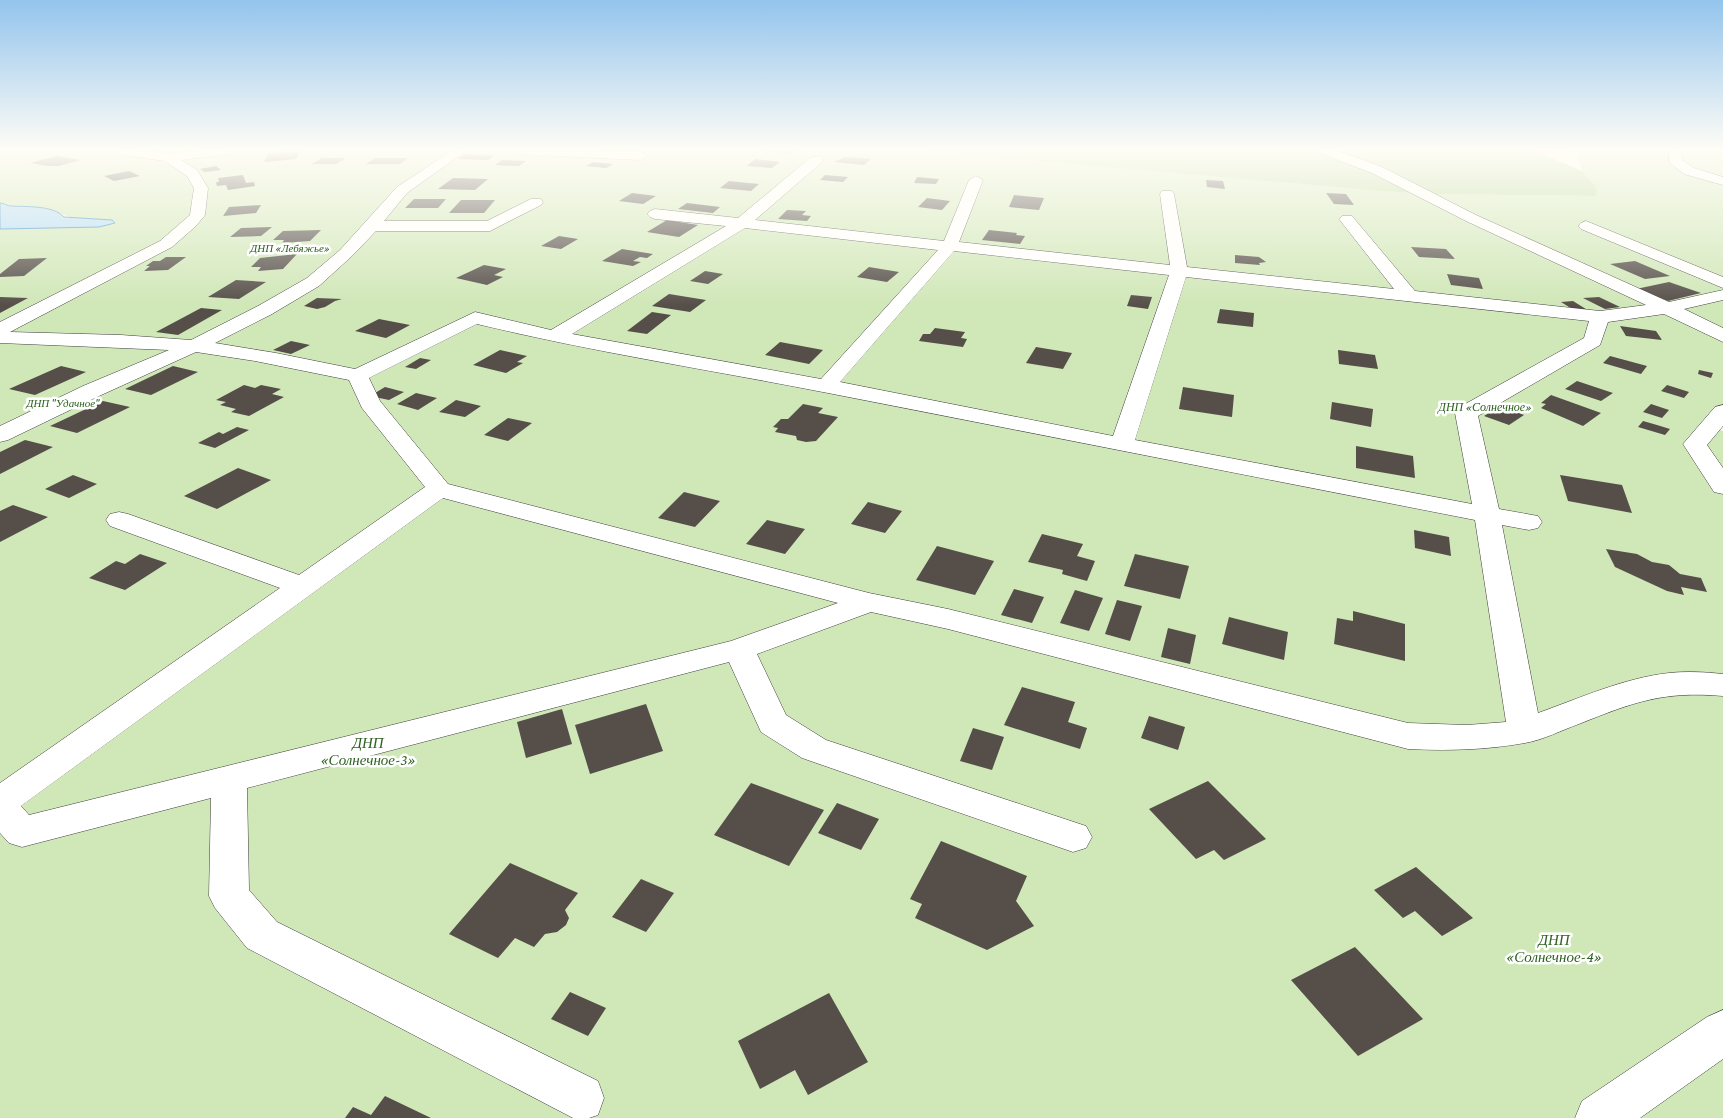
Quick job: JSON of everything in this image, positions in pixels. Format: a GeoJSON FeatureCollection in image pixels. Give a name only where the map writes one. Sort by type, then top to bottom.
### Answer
{"type":"FeatureCollection","features":[{"type":"Feature","properties":{"kind":"street"},"geometry":{"type":"LineString","coordinates":[[0,329],[166,244],[198,215],[199,202]]}},
{"type":"Feature","properties":{"kind":"street"},"geometry":{"type":"LineString","coordinates":[[0,435],[91,391],[194,346],[265,310],[313,282],[346,253],[392,202]]}},
{"type":"Feature","properties":{"kind":"street"},"geometry":{"type":"LineString","coordinates":[[372,226],[490,226],[536,202]]}},
{"type":"Feature","properties":{"kind":"street"},"geometry":{"type":"LineString","coordinates":[[554,337],[741,224],[767,202]]}},
{"type":"Feature","properties":{"kind":"street"},"geometry":{"type":"LineString","coordinates":[[826,386],[949,247],[967,202]]}},
{"type":"Feature","properties":{"kind":"street"},"geometry":{"type":"LineString","coordinates":[[1122,445],[1179,271],[1168,202]]}},
{"type":"Feature","properties":{"kind":"street"},"geometry":{"type":"LineString","coordinates":[[1440,202],[1723,336]]}},
{"type":"Feature","properties":{"kind":"street"},"geometry":{"type":"LineString","coordinates":[[655,214],[1600,317],[1667,308],[1723,295]]}},
{"type":"Feature","properties":{"kind":"street"},"geometry":{"type":"LineString","coordinates":[[1346,219],[1410,297]]}},
{"type":"Feature","properties":{"kind":"street"},"geometry":{"type":"LineString","coordinates":[[1586,226],[1723,284]]}},
{"type":"Feature","properties":{"kind":"street"},"geometry":{"type":"LineString","coordinates":[[1524,731],[1486,513],[1466,412],[1593,341],[1600,317]]}},
{"type":"Feature","properties":{"kind":"street"},"geometry":{"type":"LineString","coordinates":[[0,337],[123,341],[194,346],[318,367],[357,376],[475,318],[554,337],[826,386],[1122,445],[1529,522]]}},
{"type":"Feature","properties":{"kind":"street"},"geometry":{"type":"LineString","coordinates":[[357,376],[370,403],[439,489],[869,602],[948,619],[1408,736],[1465,739],[1524,731],[1622,693],[1658,685],[1709,683],[1723,686]]}},
{"type":"Feature","properties":{"kind":"street"},"geometry":{"type":"LineString","coordinates":[[1719,422],[1695,444],[1723,487]]}},
{"type":"Feature","properties":{"kind":"street"},"geometry":{"type":"LineString","coordinates":[[0,802],[439,489]]}},
{"type":"Feature","properties":{"kind":"street"},"geometry":{"type":"LineString","coordinates":[[119,520],[302,586]]}},
{"type":"Feature","properties":{"kind":"street"},"geometry":{"type":"LineString","coordinates":[[0,809],[22,832],[739,649],[869,602]]}},
{"type":"Feature","properties":{"kind":"street"},"geometry":{"type":"LineString","coordinates":[[739,649],[773,723],[814,749],[1072,837]]}},
{"type":"Feature","properties":{"kind":"street"},"geometry":{"type":"LineString","coordinates":[[229,780],[229,896],[262,935],[581,1098]]}},
{"type":"Feature","properties":{"kind":"street"},"geometry":{"type":"LineString","coordinates":[[1599,1118],[1723,1032]]}},
{"type":"Feature","properties":{"kind":"green space"},"geometry":{"type":"Polygon","coordinates":[[[1723,202],[1723,427],[1714,424],[1711,427],[1723,431],[1723,1118],[0,1118],[0,229],[84,227],[78,219],[52,211],[0,203],[1723,202]]]}},
{"type":"Feature","properties":{"kind":"water"},"geometry":{"type":"Polygon","coordinates":[[[0,203],[10,206],[53,210],[64,217],[112,220],[115,223],[99,227],[0,229],[0,203]]]}},
{"type":"Feature","properties":{"kind":"building"},"geometry":{"type":"Polygon","coordinates":[[[411,202],[443,202],[438,208],[405,208],[411,202]]]}},
{"type":"Feature","properties":{"kind":"building"},"geometry":{"type":"Polygon","coordinates":[[[459,202],[493,202],[484,213],[449,213],[459,202]]]}},
{"type":"Feature","properties":{"kind":"building"},"geometry":{"type":"Polygon","coordinates":[[[628,202],[646,202],[643,204],[628,202]]]}},
{"type":"Feature","properties":{"kind":"building"},"geometry":{"type":"Polygon","coordinates":[[[923,202],[949,202],[942,210],[918,207],[923,202]]]}},
{"type":"Feature","properties":{"kind":"building"},"geometry":{"type":"Polygon","coordinates":[[[1011,202],[1042,202],[1039,210],[1009,207],[1011,202]]]}},
{"type":"Feature","properties":{"kind":"building"},"geometry":{"type":"Polygon","coordinates":[[[1333,202],[1352,202],[1354,205],[1334,204],[1333,202]]]}},
{"type":"Feature","properties":{"kind":"building"},"geometry":{"type":"Polygon","coordinates":[[[687,203],[720,207],[713,213],[678,209],[687,203]]]}},
{"type":"Feature","properties":{"kind":"building"},"geometry":{"type":"Polygon","coordinates":[[[261,205],[256,213],[223,216],[229,207],[261,205]]]}},
{"type":"Feature","properties":{"kind":"building"},"geometry":{"type":"Polygon","coordinates":[[[787,210],[806,211],[802,215],[811,216],[807,221],[778,219],[787,210]]]}},
{"type":"Feature","properties":{"kind":"building"},"geometry":{"type":"Polygon","coordinates":[[[667,220],[698,225],[679,237],[647,232],[667,220]]]}},
{"type":"Feature","properties":{"kind":"building"},"geometry":{"type":"Polygon","coordinates":[[[272,227],[261,236],[230,237],[241,228],[272,227]]]}},
{"type":"Feature","properties":{"kind":"building"},"geometry":{"type":"Polygon","coordinates":[[[321,230],[310,241],[282,243],[284,240],[273,240],[283,231],[321,230]]]}},
{"type":"Feature","properties":{"kind":"building"},"geometry":{"type":"Polygon","coordinates":[[[989,230],[1017,233],[1016,235],[1025,236],[1020,244],[982,240],[989,230]]]}},
{"type":"Feature","properties":{"kind":"building"},"geometry":{"type":"Polygon","coordinates":[[[559,236],[578,239],[561,249],[541,246],[559,236]]]}},
{"type":"Feature","properties":{"kind":"building"},"geometry":{"type":"Polygon","coordinates":[[[1411,247],[1446,249],[1455,259],[1419,257],[1411,247]]]}},
{"type":"Feature","properties":{"kind":"building"},"geometry":{"type":"Polygon","coordinates":[[[622,249],[653,254],[647,258],[640,257],[633,261],[641,262],[633,266],[602,261],[622,249]]]}},
{"type":"Feature","properties":{"kind":"building"},"geometry":{"type":"Polygon","coordinates":[[[297,254],[283,269],[258,271],[261,267],[251,267],[260,258],[297,254]]]}},
{"type":"Feature","properties":{"kind":"building"},"geometry":{"type":"Polygon","coordinates":[[[1235,255],[1259,257],[1266,262],[1259,263],[1260,265],[1235,263],[1235,255]]]}},
{"type":"Feature","properties":{"kind":"building"},"geometry":{"type":"Polygon","coordinates":[[[166,257],[186,257],[168,270],[144,271],[150,266],[146,266],[153,261],[160,261],[166,257]]]}},
{"type":"Feature","properties":{"kind":"building"},"geometry":{"type":"Polygon","coordinates":[[[47,258],[24,276],[0,277],[0,274],[19,259],[47,258]]]}},
{"type":"Feature","properties":{"kind":"building"},"geometry":{"type":"Polygon","coordinates":[[[1635,261],[1670,276],[1645,279],[1610,264],[1635,261]]]}},
{"type":"Feature","properties":{"kind":"building"},"geometry":{"type":"Polygon","coordinates":[[[484,265],[506,269],[494,275],[503,277],[487,285],[456,278],[484,265]]]}},
{"type":"Feature","properties":{"kind":"building"},"geometry":{"type":"Polygon","coordinates":[[[869,267],[899,272],[887,282],[857,277],[869,267]]]}},
{"type":"Feature","properties":{"kind":"building"},"geometry":{"type":"Polygon","coordinates":[[[705,271],[723,274],[708,284],[690,281],[705,271]]]}},
{"type":"Feature","properties":{"kind":"building"},"geometry":{"type":"Polygon","coordinates":[[[1447,274],[1479,278],[1483,289],[1451,285],[1447,274]]]}},
{"type":"Feature","properties":{"kind":"building"},"geometry":{"type":"Polygon","coordinates":[[[236,280],[266,282],[239,299],[208,297],[236,280]]]}},
{"type":"Feature","properties":{"kind":"building"},"geometry":{"type":"Polygon","coordinates":[[[1669,282],[1701,293],[1668,301],[1636,289],[1669,282]]]}},
{"type":"Feature","properties":{"kind":"building"},"geometry":{"type":"Polygon","coordinates":[[[669,294],[706,300],[690,312],[652,306],[669,294]]]}},
{"type":"Feature","properties":{"kind":"building"},"geometry":{"type":"Polygon","coordinates":[[[1131,295],[1152,297],[1148,309],[1127,306],[1131,295]]]}},
{"type":"Feature","properties":{"kind":"building"},"geometry":{"type":"Polygon","coordinates":[[[0,297],[28,298],[0,313],[0,297]]]}},
{"type":"Feature","properties":{"kind":"building"},"geometry":{"type":"Polygon","coordinates":[[[1599,297],[1620,307],[1605,309],[1583,298],[1599,297]]]}},
{"type":"Feature","properties":{"kind":"building"},"geometry":{"type":"Polygon","coordinates":[[[317,298],[342,299],[317,309],[304,306],[317,298]]]}},
{"type":"Feature","properties":{"kind":"building"},"geometry":{"type":"Polygon","coordinates":[[[1573,301],[1589,311],[1577,312],[1561,302],[1573,301]]]}},
{"type":"Feature","properties":{"kind":"building"},"geometry":{"type":"Polygon","coordinates":[[[201,308],[222,310],[178,335],[156,332],[201,308]]]}},
{"type":"Feature","properties":{"kind":"building"},"geometry":{"type":"Polygon","coordinates":[[[1220,309],[1254,313],[1253,327],[1217,323],[1220,309]]]}},
{"type":"Feature","properties":{"kind":"building"},"geometry":{"type":"Polygon","coordinates":[[[652,312],[671,315],[647,334],[627,331],[652,312]]]}},
{"type":"Feature","properties":{"kind":"building"},"geometry":{"type":"Polygon","coordinates":[[[379,319],[410,325],[386,338],[355,331],[379,319]]]}},
{"type":"Feature","properties":{"kind":"building"},"geometry":{"type":"Polygon","coordinates":[[[1620,326],[1656,331],[1662,340],[1626,336],[1620,326]]]}},
{"type":"Feature","properties":{"kind":"building"},"geometry":{"type":"Polygon","coordinates":[[[935,328],[965,332],[961,338],[967,339],[963,347],[919,341],[923,334],[930,334],[935,328]]]}},
{"type":"Feature","properties":{"kind":"building"},"geometry":{"type":"Polygon","coordinates":[[[291,341],[310,345],[291,354],[273,350],[291,341]]]}},
{"type":"Feature","properties":{"kind":"building"},"geometry":{"type":"Polygon","coordinates":[[[780,342],[823,350],[809,364],[765,355],[780,342]]]}},
{"type":"Feature","properties":{"kind":"building"},"geometry":{"type":"Polygon","coordinates":[[[1036,347],[1072,353],[1063,369],[1026,363],[1036,347]]]}},
{"type":"Feature","properties":{"kind":"building"},"geometry":{"type":"Polygon","coordinates":[[[500,350],[527,356],[517,362],[523,363],[506,373],[473,365],[500,350]]]}},
{"type":"Feature","properties":{"kind":"building"},"geometry":{"type":"Polygon","coordinates":[[[1338,350],[1375,355],[1378,369],[1339,364],[1338,350]]]}},
{"type":"Feature","properties":{"kind":"building"},"geometry":{"type":"Polygon","coordinates":[[[1610,356],[1647,366],[1641,374],[1603,363],[1610,356]]]}},
{"type":"Feature","properties":{"kind":"building"},"geometry":{"type":"Polygon","coordinates":[[[420,358],[431,360],[416,369],[405,367],[420,358]]]}},
{"type":"Feature","properties":{"kind":"building"},"geometry":{"type":"Polygon","coordinates":[[[61,366],[86,372],[35,395],[9,389],[61,366]]]}},
{"type":"Feature","properties":{"kind":"building"},"geometry":{"type":"Polygon","coordinates":[[[173,366],[198,372],[151,395],[125,389],[173,366]]]}},
{"type":"Feature","properties":{"kind":"building"},"geometry":{"type":"Polygon","coordinates":[[[1699,370],[1713,373],[1711,378],[1698,374],[1699,370]]]}},
{"type":"Feature","properties":{"kind":"building"},"geometry":{"type":"Polygon","coordinates":[[[1577,381],[1613,393],[1601,401],[1565,389],[1577,381]]]}},
{"type":"Feature","properties":{"kind":"building"},"geometry":{"type":"Polygon","coordinates":[[[244,385],[255,388],[261,385],[281,389],[272,394],[284,397],[249,416],[231,412],[236,409],[220,405],[226,402],[216,400],[244,385]]]}},
{"type":"Feature","properties":{"kind":"building"},"geometry":{"type":"Polygon","coordinates":[[[1667,385],[1689,392],[1684,398],[1661,391],[1667,385]]]}},
{"type":"Feature","properties":{"kind":"building"},"geometry":{"type":"Polygon","coordinates":[[[385,387],[404,392],[389,400],[370,396],[385,387]]]}},
{"type":"Feature","properties":{"kind":"building"},"geometry":{"type":"Polygon","coordinates":[[[1183,387],[1234,395],[1232,417],[1179,409],[1183,387]]]}},
{"type":"Feature","properties":{"kind":"building"},"geometry":{"type":"Polygon","coordinates":[[[416,393],[437,398],[418,410],[397,404],[416,393]]]}},
{"type":"Feature","properties":{"kind":"building"},"geometry":{"type":"Polygon","coordinates":[[[1551,395],[1601,413],[1583,426],[1541,408],[1546,404],[1541,403],[1551,395]]]}},
{"type":"Feature","properties":{"kind":"building"},"geometry":{"type":"Polygon","coordinates":[[[456,400],[481,406],[465,417],[439,412],[456,400]]]}},
{"type":"Feature","properties":{"kind":"building"},"geometry":{"type":"Polygon","coordinates":[[[103,401],[130,407],[77,433],[50,426],[103,401]]]}},
{"type":"Feature","properties":{"kind":"building"},"geometry":{"type":"Polygon","coordinates":[[[1332,402],[1373,409],[1371,427],[1330,419],[1332,402]]]}},
{"type":"Feature","properties":{"kind":"building"},"geometry":{"type":"Polygon","coordinates":[[[803,404],[823,408],[818,413],[838,417],[816,441],[806,442],[797,440],[796,436],[775,432],[778,428],[773,427],[781,419],[788,419],[803,404]]]}},
{"type":"Feature","properties":{"kind":"building"},"geometry":{"type":"Polygon","coordinates":[[[1651,404],[1669,410],[1662,418],[1643,412],[1651,404]]]}},
{"type":"Feature","properties":{"kind":"building"},"geometry":{"type":"Polygon","coordinates":[[[1500,406],[1524,415],[1509,425],[1484,416],[1500,406]]]}},
{"type":"Feature","properties":{"kind":"building"},"geometry":{"type":"Polygon","coordinates":[[[508,418],[532,423],[508,441],[484,435],[508,418]]]}},
{"type":"Feature","properties":{"kind":"building"},"geometry":{"type":"Polygon","coordinates":[[[1643,421],[1670,429],[1665,435],[1638,427],[1643,421]]]}},
{"type":"Feature","properties":{"kind":"building"},"geometry":{"type":"Polygon","coordinates":[[[237,427],[249,430],[215,448],[198,443],[219,432],[223,434],[237,427]]]}},
{"type":"Feature","properties":{"kind":"building"},"geometry":{"type":"Polygon","coordinates":[[[25,440],[53,447],[0,474],[0,452],[25,440]]]}},
{"type":"Feature","properties":{"kind":"building"},"geometry":{"type":"Polygon","coordinates":[[[1356,446],[1413,456],[1415,478],[1356,468],[1356,446]]]}},
{"type":"Feature","properties":{"kind":"building"},"geometry":{"type":"Polygon","coordinates":[[[238,468],[271,480],[217,509],[184,496],[238,468]]]}},
{"type":"Feature","properties":{"kind":"building"},"geometry":{"type":"Polygon","coordinates":[[[73,475],[97,484],[69,498],[45,489],[73,475]]]}},
{"type":"Feature","properties":{"kind":"building"},"geometry":{"type":"Polygon","coordinates":[[[1560,475],[1622,485],[1632,513],[1568,501],[1560,475]]]}},
{"type":"Feature","properties":{"kind":"building"},"geometry":{"type":"Polygon","coordinates":[[[684,492],[720,501],[695,527],[658,518],[684,492]]]}},
{"type":"Feature","properties":{"kind":"building"},"geometry":{"type":"Polygon","coordinates":[[[868,502],[902,511],[885,533],[851,524],[868,502]]]}},
{"type":"Feature","properties":{"kind":"building"},"geometry":{"type":"Polygon","coordinates":[[[13,505],[48,517],[0,542],[0,511],[13,505]]]}},
{"type":"Feature","properties":{"kind":"building"},"geometry":{"type":"Polygon","coordinates":[[[767,520],[805,529],[785,554],[746,544],[767,520]]]}},
{"type":"Feature","properties":{"kind":"building"},"geometry":{"type":"Polygon","coordinates":[[[1414,530],[1449,537],[1451,556],[1415,548],[1414,530]]]}},
{"type":"Feature","properties":{"kind":"building"},"geometry":{"type":"Polygon","coordinates":[[[1042,534],[1083,544],[1077,556],[1095,561],[1087,581],[1062,574],[1063,570],[1028,562],[1042,534]]]}},
{"type":"Feature","properties":{"kind":"building"},"geometry":{"type":"Polygon","coordinates":[[[937,546],[994,561],[975,595],[916,580],[937,546]]]}},
{"type":"Feature","properties":{"kind":"building"},"geometry":{"type":"Polygon","coordinates":[[[1606,549],[1637,554],[1652,562],[1669,565],[1680,574],[1701,578],[1707,592],[1681,587],[1684,595],[1667,591],[1615,567],[1606,549]]]}},
{"type":"Feature","properties":{"kind":"building"},"geometry":{"type":"Polygon","coordinates":[[[140,554],[167,563],[125,590],[89,578],[116,561],[125,564],[140,554]]]}},
{"type":"Feature","properties":{"kind":"building"},"geometry":{"type":"Polygon","coordinates":[[[1135,554],[1189,566],[1180,599],[1124,586],[1135,554]]]}},
{"type":"Feature","properties":{"kind":"building"},"geometry":{"type":"Polygon","coordinates":[[[1014,589],[1044,597],[1032,623],[1001,615],[1014,589]]]}},
{"type":"Feature","properties":{"kind":"building"},"geometry":{"type":"Polygon","coordinates":[[[1075,590],[1103,598],[1089,631],[1060,623],[1075,590]]]}},
{"type":"Feature","properties":{"kind":"building"},"geometry":{"type":"Polygon","coordinates":[[[1117,600],[1142,606],[1130,641],[1105,634],[1117,600]]]}},
{"type":"Feature","properties":{"kind":"building"},"geometry":{"type":"Polygon","coordinates":[[[1353,611],[1405,624],[1405,661],[1334,644],[1337,618],[1353,621],[1353,611]]]}},
{"type":"Feature","properties":{"kind":"building"},"geometry":{"type":"Polygon","coordinates":[[[1229,617],[1288,632],[1284,660],[1222,644],[1229,617]]]}},
{"type":"Feature","properties":{"kind":"building"},"geometry":{"type":"Polygon","coordinates":[[[1168,628],[1196,635],[1190,664],[1161,657],[1168,628]]]}},
{"type":"Feature","properties":{"kind":"building"},"geometry":{"type":"Polygon","coordinates":[[[1022,687],[1075,702],[1068,722],[1087,728],[1080,749],[1004,725],[1022,687]]]}},
{"type":"Feature","properties":{"kind":"building"},"geometry":{"type":"Polygon","coordinates":[[[646,704],[663,751],[590,774],[575,725],[646,704]]]}},
{"type":"Feature","properties":{"kind":"building"},"geometry":{"type":"Polygon","coordinates":[[[562,709],[572,744],[526,758],[517,722],[562,709]]]}},
{"type":"Feature","properties":{"kind":"building"},"geometry":{"type":"Polygon","coordinates":[[[1149,716],[1185,727],[1178,750],[1141,738],[1149,716]]]}},
{"type":"Feature","properties":{"kind":"building"},"geometry":{"type":"Polygon","coordinates":[[[973,728],[1004,737],[992,770],[960,761],[973,728]]]}},
{"type":"Feature","properties":{"kind":"building"},"geometry":{"type":"Polygon","coordinates":[[[1208,781],[1266,839],[1224,860],[1214,850],[1196,859],[1149,809],[1208,781]]]}},
{"type":"Feature","properties":{"kind":"building"},"geometry":{"type":"Polygon","coordinates":[[[751,783],[824,810],[789,866],[714,835],[751,783]]]}},
{"type":"Feature","properties":{"kind":"building"},"geometry":{"type":"Polygon","coordinates":[[[837,803],[879,819],[861,850],[818,833],[837,803]]]}},
{"type":"Feature","properties":{"kind":"building"},"geometry":{"type":"Polygon","coordinates":[[[941,841],[1027,876],[1016,901],[1034,926],[987,950],[915,918],[922,904],[910,899],[941,841]]]}},
{"type":"Feature","properties":{"kind":"building"},"geometry":{"type":"Polygon","coordinates":[[[510,863],[578,893],[565,910],[569,918],[566,925],[557,932],[545,934],[534,947],[515,938],[498,958],[449,934],[510,863]]]}},
{"type":"Feature","properties":{"kind":"building"},"geometry":{"type":"Polygon","coordinates":[[[1416,867],[1473,918],[1442,936],[1415,911],[1403,918],[1374,890],[1416,867]]]}},
{"type":"Feature","properties":{"kind":"building"},"geometry":{"type":"Polygon","coordinates":[[[641,879],[674,893],[646,932],[612,917],[641,879]]]}},
{"type":"Feature","properties":{"kind":"building"},"geometry":{"type":"Polygon","coordinates":[[[1355,947],[1423,1019],[1358,1056],[1291,980],[1355,947]]]}},
{"type":"Feature","properties":{"kind":"building"},"geometry":{"type":"Polygon","coordinates":[[[570,992],[606,1008],[588,1036],[551,1019],[570,992]]]}},
{"type":"Feature","properties":{"kind":"building"},"geometry":{"type":"Polygon","coordinates":[[[829,993],[868,1062],[808,1095],[795,1070],[760,1089],[738,1041],[829,993]]]}},
{"type":"Feature","properties":{"kind":"building"},"geometry":{"type":"Polygon","coordinates":[[[385,1096],[431,1118],[345,1118],[353,1107],[371,1115],[385,1096]]]}},
{"type":"Feature","properties":{"kind":"park label","name":"ДНП «Лебяжье»"},"geometry":{"type":"Point","coordinates":[290,248]}},
{"type":"Feature","properties":{"kind":"park label","name":"ДНП \"Удачное\""},"geometry":{"type":"Point","coordinates":[63,403]}},
{"type":"Feature","properties":{"kind":"park label","name":"ДНП «Солнечное»"},"geometry":{"type":"Point","coordinates":[1485,407]}},
{"type":"Feature","properties":{"kind":"park label","name":"ДНП «Солнечное-3»"},"geometry":{"type":"Point","coordinates":[368,752]}},
{"type":"Feature","properties":{"kind":"park label","name":"ДНП «Солнечное-4»"},"geometry":{"type":"Point","coordinates":[1554,948]}}]}
